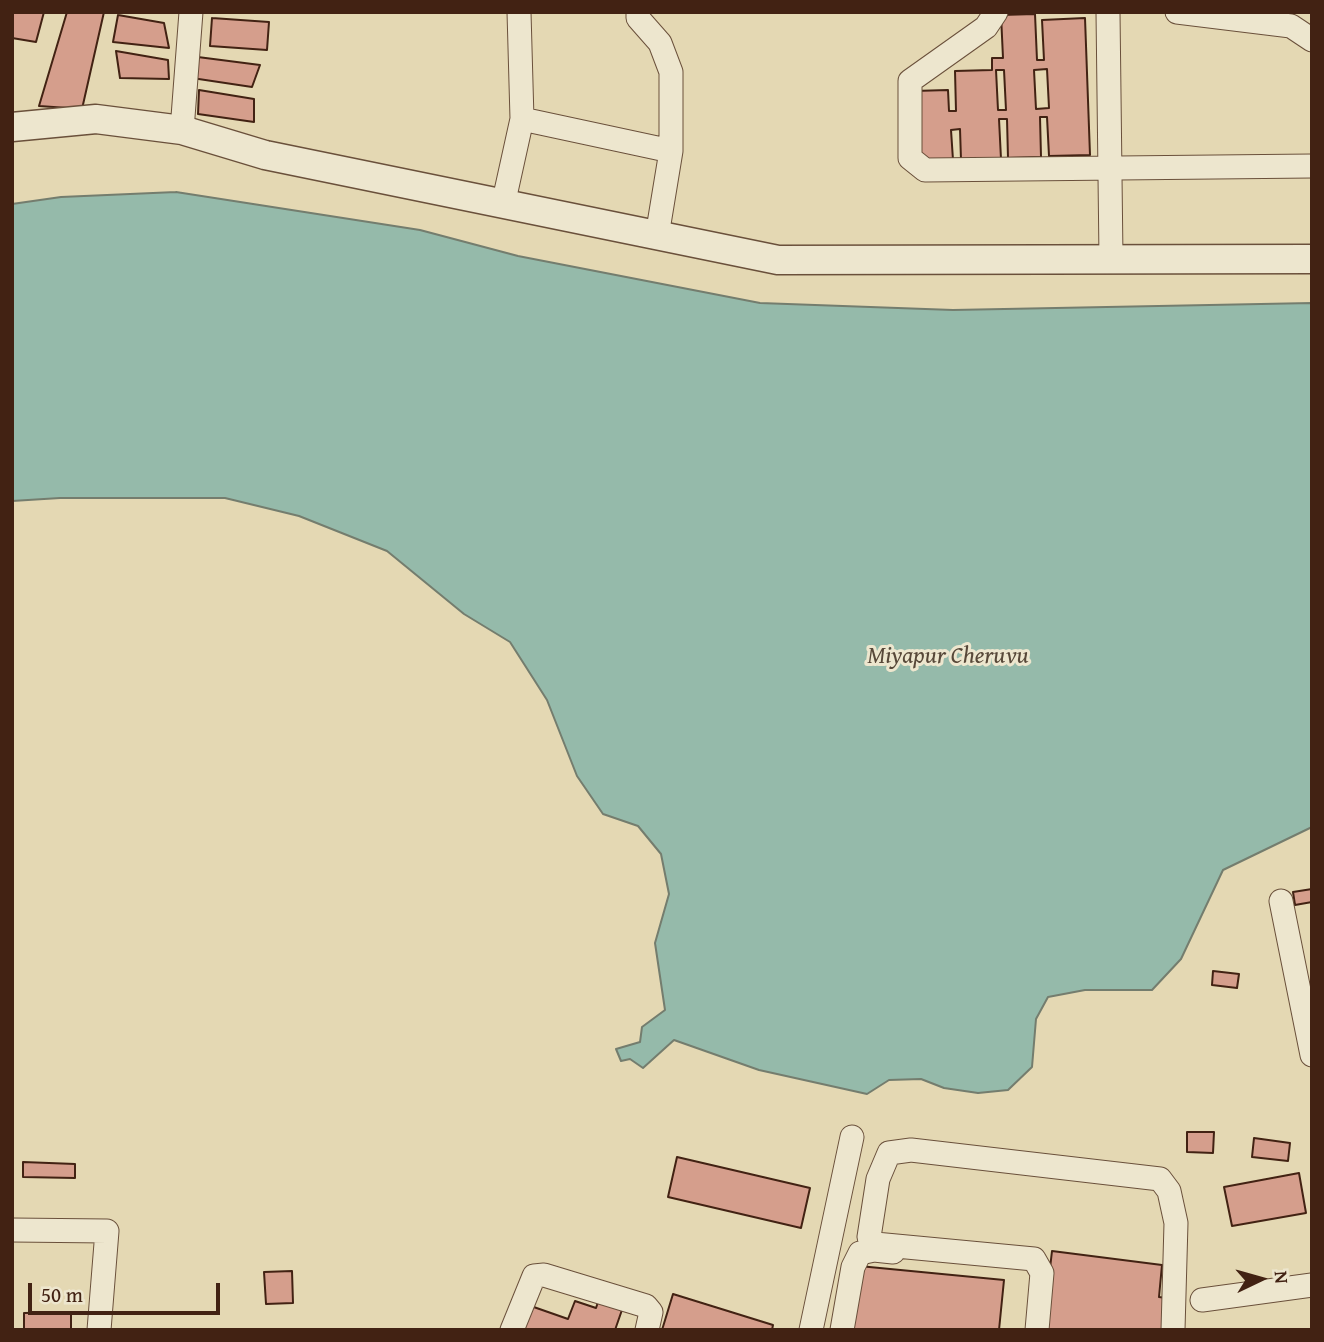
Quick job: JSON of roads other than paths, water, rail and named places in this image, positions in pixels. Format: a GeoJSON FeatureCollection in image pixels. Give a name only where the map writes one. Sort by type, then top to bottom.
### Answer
{"type":"FeatureCollection","features":[{"type":"Feature","properties":{"kind":"street"},"geometry":{"type":"LineString","coordinates":[[182,131],[191,12]]}},
{"type":"Feature","properties":{"kind":"street"},"geometry":{"type":"LineString","coordinates":[[503,205],[522,119],[519,12]]}},
{"type":"Feature","properties":{"kind":"street"},"geometry":{"type":"LineString","coordinates":[[638,12],[668,58],[671,72],[671,151],[657,236]]}},
{"type":"Feature","properties":{"kind":"street"},"geometry":{"type":"LineString","coordinates":[[996,12],[986,27],[910,81],[910,158],[925,170],[1312,166]]}},
{"type":"Feature","properties":{"kind":"street"},"geometry":{"type":"LineString","coordinates":[[1108,12],[1111,258]]}},
{"type":"Feature","properties":{"kind":"street"},"geometry":{"type":"LineString","coordinates":[[1177,12],[1291,26],[1312,40]]}},
{"type":"Feature","properties":{"kind":"street"},"geometry":{"type":"LineString","coordinates":[[12,127],[96,119],[182,131],[265,155],[778,260],[1312,259]]}},
{"type":"Feature","properties":{"kind":"street"},"geometry":{"type":"LineString","coordinates":[[522,119],[671,151]]}},
{"type":"Feature","properties":{"kind":"street"},"geometry":{"type":"LineString","coordinates":[[1281,901],[1312,1055]]}},
{"type":"Feature","properties":{"kind":"street"},"geometry":{"type":"LineString","coordinates":[[811,1330],[852,1137]]}},
{"type":"Feature","properties":{"kind":"street"},"geometry":{"type":"LineString","coordinates":[[1037,1330],[1042,1273],[1034,1258],[875,1244],[869,1237],[878,1179],[889,1153],[911,1150],[1160,1179],[1169,1191],[1175,1223],[1173,1330]]}},
{"type":"Feature","properties":{"kind":"street"},"geometry":{"type":"LineString","coordinates":[[12,1230],[107,1231],[99,1330]]}},
{"type":"Feature","properties":{"kind":"street"},"geometry":{"type":"LineString","coordinates":[[842,1330],[853,1266],[860,1253],[874,1250],[1017,1266],[1028,1271],[1036,1282],[1030,1330]]}},
{"type":"Feature","properties":{"kind":"street"},"geometry":{"type":"LineString","coordinates":[[512,1330],[534,1276],[544,1275],[646,1306],[651,1312],[647,1330]]}},
{"type":"Feature","properties":{"kind":"street"},"geometry":{"type":"LineString","coordinates":[[1202,1300],[1312,1285]]}},
{"type":"Feature","properties":{"kind":"water","name":"Miyapur Cheruvu"},"geometry":{"type":"Polygon","coordinates":[[[176,192],[420,230],[518,256],[760,303],[953,310],[1312,303],[1312,827],[1223,870],[1181,959],[1152,990],[1085,990],[1048,997],[1036,1019],[1032,1067],[1008,1090],[978,1093],[944,1088],[921,1079],[889,1080],[867,1094],[759,1070],[674,1040],[643,1068],[630,1059],[621,1061],[616,1049],[640,1042],[642,1027],[665,1010],[655,943],[669,894],[661,854],[638,826],[603,814],[577,776],[547,700],[510,642],[464,614],[387,551],[299,516],[225,498],[60,498],[12,501],[12,204],[61,197],[176,192]]]}}]}
